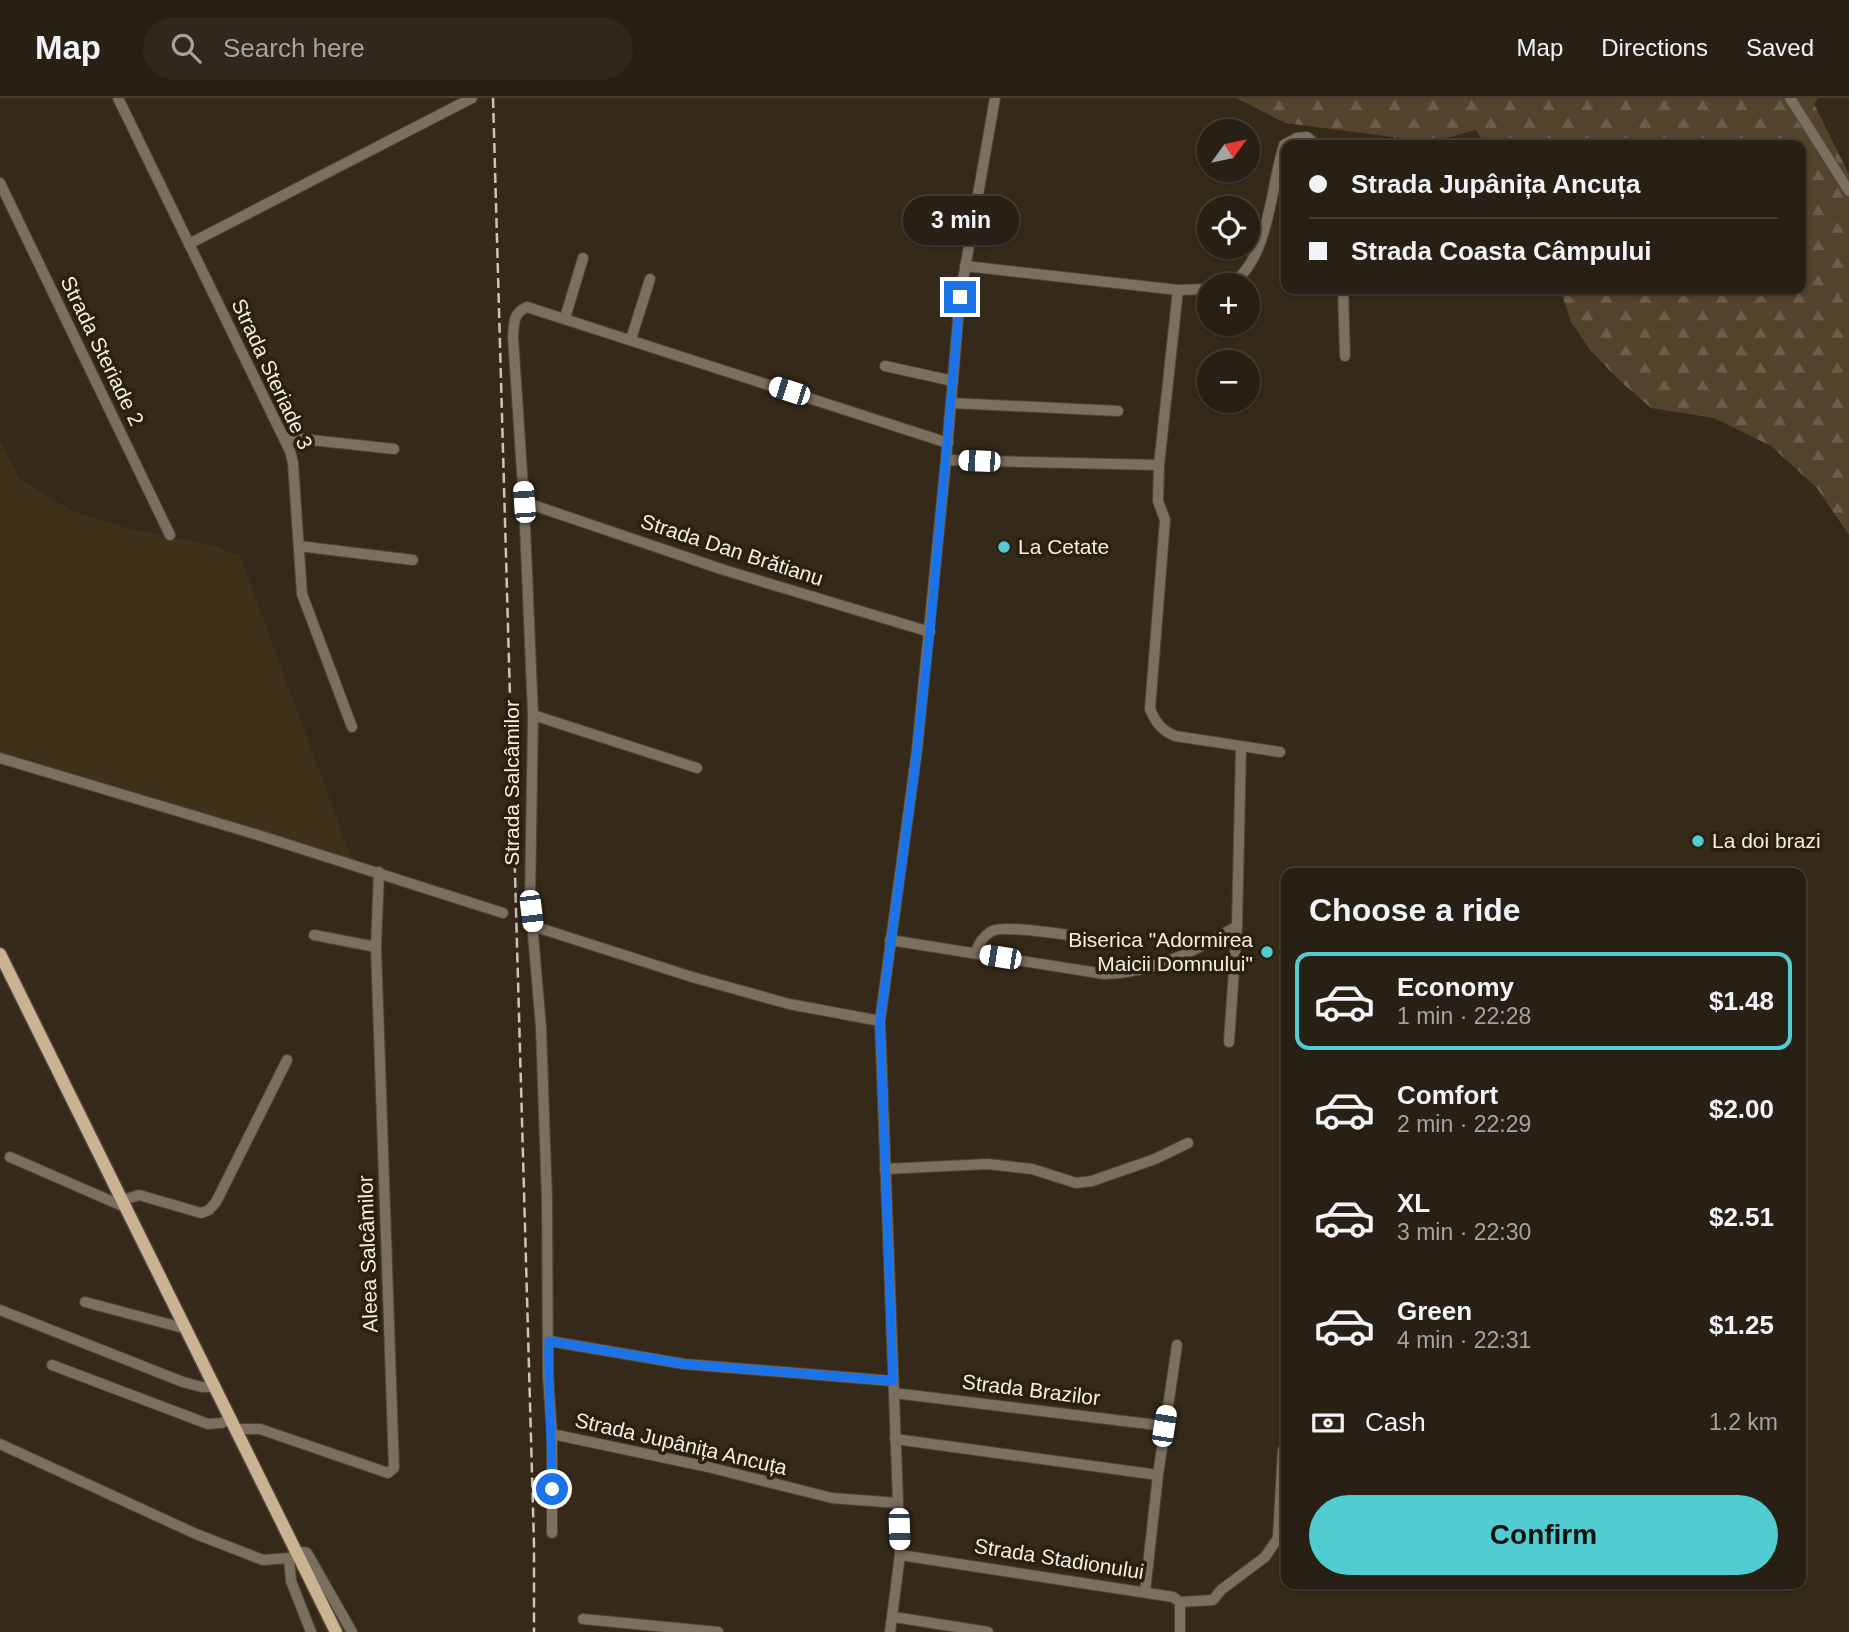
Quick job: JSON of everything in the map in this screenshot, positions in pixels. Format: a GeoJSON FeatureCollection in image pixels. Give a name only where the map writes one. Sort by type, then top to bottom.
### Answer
{"type":"FeatureCollection","features":[{"type":"Feature","properties":{"kind":"main road"},"geometry":{"type":"LineString","coordinates":[[0,954],[216,1387],[293,1556],[337,1632]]}},
{"type":"Feature","properties":{"kind":"street","name":"Strada Steriade 3"},"geometry":{"type":"LineString","coordinates":[[118,98],[284,437],[293,463],[302,594],[352,727]]}},
{"type":"Feature","properties":{"kind":"street"},"geometry":{"type":"LineString","coordinates":[[189,244],[472,98]]}},
{"type":"Feature","properties":{"kind":"street"},"geometry":{"type":"LineString","coordinates":[[890,1632],[900,1555],[880,1021],[914,775],[930,632],[960,297],[995,98]]}},
{"type":"Feature","properties":{"kind":"street"},"geometry":{"type":"LineString","coordinates":[[1790,98],[1849,191]]}},
{"type":"Feature","properties":{"kind":"street"},"geometry":{"type":"LineString","coordinates":[[1293,140],[1307,137],[1310,140]]}},
{"type":"Feature","properties":{"kind":"street"},"geometry":{"type":"LineString","coordinates":[[1244,273],[1265,228],[1281,154]]}},
{"type":"Feature","properties":{"kind":"street","name":"Strada Steriade 2"},"geometry":{"type":"LineString","coordinates":[[0,183],[170,535]]}},
{"type":"Feature","properties":{"kind":"street"},"geometry":{"type":"LineString","coordinates":[[583,258],[565,318],[948,443]]}},
{"type":"Feature","properties":{"kind":"street"},"geometry":{"type":"LineString","coordinates":[[965,266],[1178,290],[1197,289]]}},
{"type":"Feature","properties":{"kind":"street"},"geometry":{"type":"LineString","coordinates":[[631,339],[650,279]]}},
{"type":"Feature","properties":{"kind":"street"},"geometry":{"type":"LineString","coordinates":[[1178,290],[1159,465],[1158,501],[1166,520],[1150,709],[1155,722],[1175,736],[1280,752]]}},
{"type":"Feature","properties":{"kind":"street"},"geometry":{"type":"LineString","coordinates":[[1343,294],[1345,356]]}},
{"type":"Feature","properties":{"kind":"street","name":"Strada Salcâmilor"},"geometry":{"type":"LineString","coordinates":[[552,1434],[548,1377],[543,1079],[530,900],[533,715],[524,502],[513,337],[514,318],[519,311],[527,307],[565,318]]}},
{"type":"Feature","properties":{"kind":"street"},"geometry":{"type":"LineString","coordinates":[[885,366],[953,381]]}},
{"type":"Feature","properties":{"kind":"street"},"geometry":{"type":"LineString","coordinates":[[951,403],[1118,411]]}},
{"type":"Feature","properties":{"kind":"street"},"geometry":{"type":"LineString","coordinates":[[284,437],[394,449]]}},
{"type":"Feature","properties":{"kind":"street"},"geometry":{"type":"LineString","coordinates":[[946,460],[1159,465]]}},
{"type":"Feature","properties":{"kind":"street","name":"Strada Dan Brătianu"},"geometry":{"type":"LineString","coordinates":[[524,502],[724,569],[930,632]]}},
{"type":"Feature","properties":{"kind":"street"},"geometry":{"type":"LineString","coordinates":[[299,546],[413,560]]}},
{"type":"Feature","properties":{"kind":"street"},"geometry":{"type":"LineString","coordinates":[[533,715],[697,768]]}},
{"type":"Feature","properties":{"kind":"street"},"geometry":{"type":"LineString","coordinates":[[1230,1042],[1237,926],[1241,747]]}},
{"type":"Feature","properties":{"kind":"street"},"geometry":{"type":"LineString","coordinates":[[0,758],[503,912]]}},
{"type":"Feature","properties":{"kind":"street","name":"Aleea Salcâmilor"},"geometry":{"type":"LineString","coordinates":[[234,1424],[260,1429],[388,1473],[394,1468],[376,947],[379,872]]}},
{"type":"Feature","properties":{"kind":"street"},"geometry":{"type":"LineString","coordinates":[[533,926],[789,1004],[880,1021]]}},
{"type":"Feature","properties":{"kind":"street"},"geometry":{"type":"LineString","coordinates":[[890,940],[1104,974],[1127,973],[1154,967],[1192,953],[1237,926]]}},
{"type":"Feature","properties":{"kind":"street"},"geometry":{"type":"LineString","coordinates":[[975,953],[983,938],[994,929],[1076,936]]}},
{"type":"Feature","properties":{"kind":"street"},"geometry":{"type":"LineString","coordinates":[[314,935],[376,947]]}},
{"type":"Feature","properties":{"kind":"street"},"geometry":{"type":"LineString","coordinates":[[10,1157],[125,1205],[139,1195],[201,1213],[209,1210],[223,1189],[287,1060]]}},
{"type":"Feature","properties":{"kind":"street"},"geometry":{"type":"LineString","coordinates":[[886,1169],[988,1164],[1032,1168],[1076,1182],[1092,1181],[1156,1159],[1188,1143]]}},
{"type":"Feature","properties":{"kind":"street"},"geometry":{"type":"LineString","coordinates":[[86,1302],[187,1329]]}},
{"type":"Feature","properties":{"kind":"street"},"geometry":{"type":"LineString","coordinates":[[0,1310],[183,1382],[216,1387]]}},
{"type":"Feature","properties":{"kind":"street"},"geometry":{"type":"LineString","coordinates":[[549,1341],[684,1364],[893,1381]]}},
{"type":"Feature","properties":{"kind":"street"},"geometry":{"type":"LineString","coordinates":[[1145,1592],[1164,1426],[1177,1345]]}},
{"type":"Feature","properties":{"kind":"street"},"geometry":{"type":"LineString","coordinates":[[52,1365],[208,1424],[234,1424]]}},
{"type":"Feature","properties":{"kind":"street","name":"Strada Brazilor"},"geometry":{"type":"LineString","coordinates":[[894,1393],[1164,1426]]}},
{"type":"Feature","properties":{"kind":"street","name":"Strada Jupânița Ancuța"},"geometry":{"type":"LineString","coordinates":[[552,1533],[552,1434],[708,1467],[832,1498],[898,1503]]}},
{"type":"Feature","properties":{"kind":"street"},"geometry":{"type":"LineString","coordinates":[[895,1439],[1158,1475]]}},
{"type":"Feature","properties":{"kind":"street"},"geometry":{"type":"LineString","coordinates":[[0,1444],[196,1534],[262,1560],[307,1553],[352,1632]]}},
{"type":"Feature","properties":{"kind":"street"},"geometry":{"type":"LineString","coordinates":[[1180,1632],[1180,1602],[1213,1600],[1236,1577],[1265,1557],[1278,1538],[1281,1485]]}},
{"type":"Feature","properties":{"kind":"street","name":"Strada Stadionului"},"geometry":{"type":"LineString","coordinates":[[900,1555],[1145,1592],[1173,1597],[1180,1602]]}},
{"type":"Feature","properties":{"kind":"street"},"geometry":{"type":"LineString","coordinates":[[293,1556],[291,1581],[312,1632]]}},
{"type":"Feature","properties":{"kind":"street"},"geometry":{"type":"LineString","coordinates":[[894,1617],[988,1632]]}},
{"type":"Feature","properties":{"kind":"street"},"geometry":{"type":"LineString","coordinates":[[583,1619],[718,1632]]}},
{"type":"Feature","properties":{"kind":"shaded area"},"geometry":{"type":"Polygon","coordinates":[[[0,442],[20,479],[72,511],[127,528],[212,545],[240,556],[356,870],[0,764],[0,442]]]}},
{"type":"Feature","properties":{"kind":"green space"},"geometry":{"type":"Polygon","coordinates":[[[1236,98],[1818,98],[1814,104],[1849,174],[1849,535],[1816,487],[1771,446],[1714,418],[1651,408],[1591,351],[1571,322],[1562,294],[1806,294],[1806,140],[1482,140],[1476,130],[1438,140],[1416,140],[1285,123],[1236,98]]]}},
{"type":"Feature","properties":{"kind":"railway"},"geometry":{"type":"LineString","coordinates":[[493,98],[534,1544],[534,1632]]}},
{"type":"Feature","properties":{"kind":"place","name":"La Cetate"},"geometry":{"type":"Point","coordinates":[1004,547]}},
{"type":"Feature","properties":{"kind":"place","name":"La doi brazi"},"geometry":{"type":"Point","coordinates":[1698,841]}},
{"type":"Feature","properties":{"kind":"place","name":"Biserica \"Adormirea Maicii Domnului\""},"geometry":{"type":"Point","coordinates":[1267,952]}},
{"type":"Feature","properties":{"kind":"route"},"geometry":{"type":"LineString","coordinates":[[552,1489],[549,1341],[684,1364],[893,1381],[880,1021],[914,775],[930,632],[960,297]]}}]}
